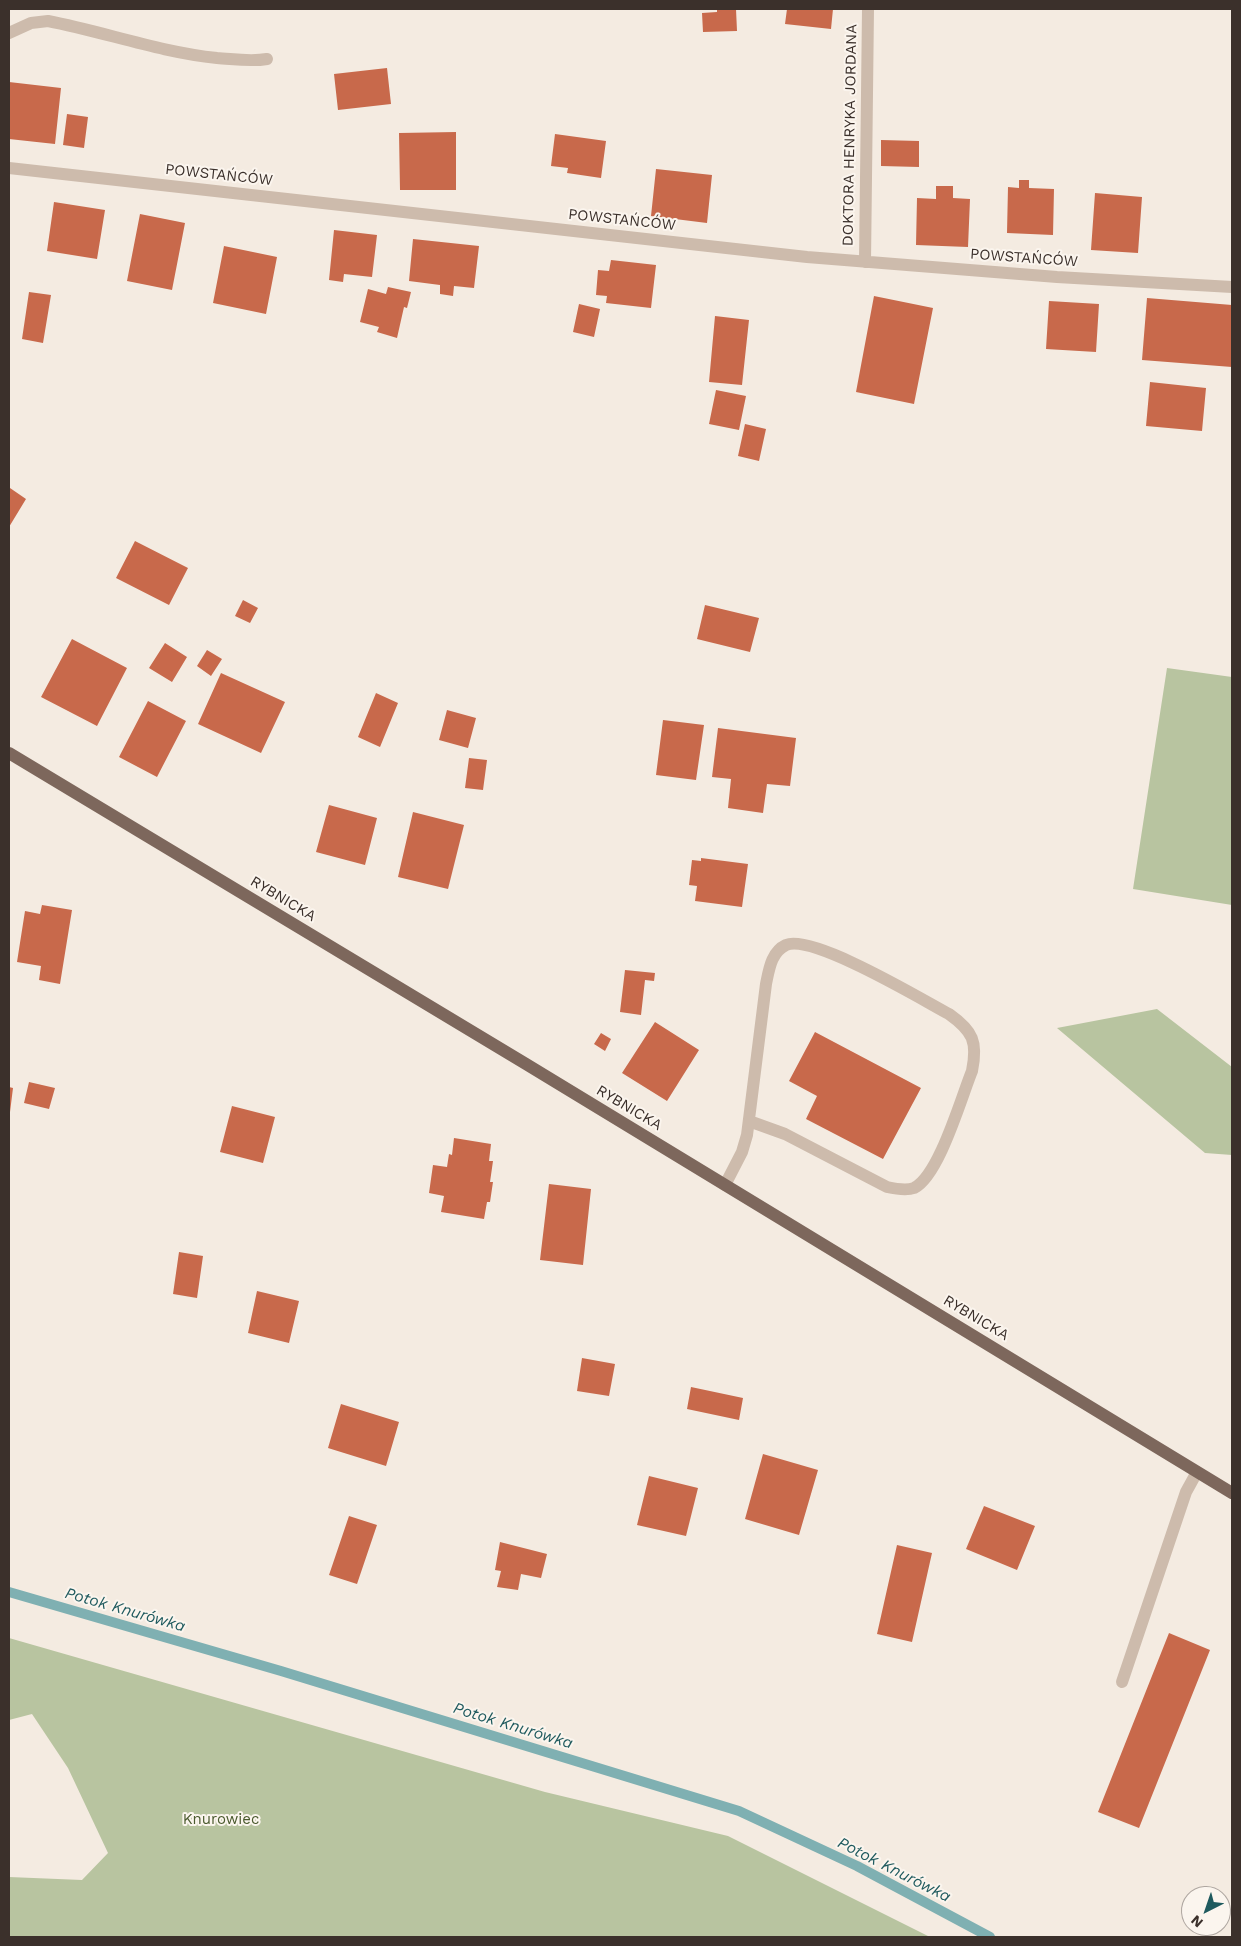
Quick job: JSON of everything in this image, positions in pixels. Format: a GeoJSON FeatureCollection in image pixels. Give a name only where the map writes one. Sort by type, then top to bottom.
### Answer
{"type":"FeatureCollection","features":[{"type":"Feature","properties":{"kind":"main road","name":"RYBNICKA"},"geometry":{"type":"LineString","coordinates":[[9,753],[1232,1493]]}},
{"type":"Feature","properties":{"kind":"street","name":"DOKTORA HENRYKA JORDANA"},"geometry":{"type":"LineString","coordinates":[[865,262],[868,9]]}},
{"type":"Feature","properties":{"kind":"street"},"geometry":{"type":"LineString","coordinates":[[9,33],[31,23],[48,21],[184,53],[244,60],[267,59]]}},
{"type":"Feature","properties":{"kind":"street","name":"POWSTAŃCÓW"},"geometry":{"type":"LineString","coordinates":[[9,168],[865,262],[1057,277],[1232,287]]}},
{"type":"Feature","properties":{"kind":"street"},"geometry":{"type":"LineString","coordinates":[[725,1185],[742,1152],[749,1122],[766,984],[773,957],[785,946],[792,943],[803,944],[840,957],[949,1014],[963,1024],[975,1044],[972,1071],[938,1158],[923,1182],[912,1189],[901,1190],[882,1185],[785,1134],[749,1122]]}},
{"type":"Feature","properties":{"kind":"street"},"geometry":{"type":"LineString","coordinates":[[1122,1682],[1186,1492],[1197,1472]]}},
{"type":"Feature","properties":{"kind":"green space"},"geometry":{"type":"Polygon","coordinates":[[[1167,668],[1232,677],[1232,905],[1133,889],[1167,668]]]}},
{"type":"Feature","properties":{"kind":"green space"},"geometry":{"type":"Polygon","coordinates":[[[1157,1009],[1232,1067],[1232,1155],[1205,1153],[1057,1028],[1157,1009]]]}},
{"type":"Feature","properties":{"kind":"green space","name":"Knurowiec"},"geometry":{"type":"Polygon","coordinates":[[[9,1638],[545,1792],[728,1836],[930,1937],[9,1937],[9,1877],[82,1880],[108,1853],[68,1768],[32,1714],[9,1720],[9,1638]]]}},
{"type":"Feature","properties":{"kind":"building"},"geometry":{"type":"Polygon","coordinates":[[[717,9],[736,9],[737,31],[703,32],[702,13],[717,12],[717,9]]]}},
{"type":"Feature","properties":{"kind":"building"},"geometry":{"type":"Polygon","coordinates":[[[787,9],[833,9],[831,29],[785,24],[787,9]]]}},
{"type":"Feature","properties":{"kind":"building"},"geometry":{"type":"Polygon","coordinates":[[[387,68],[391,104],[338,110],[334,74],[387,68]]]}},
{"type":"Feature","properties":{"kind":"building"},"geometry":{"type":"Polygon","coordinates":[[[9,82],[61,88],[55,144],[9,139],[9,82]]]}},
{"type":"Feature","properties":{"kind":"building"},"geometry":{"type":"Polygon","coordinates":[[[67,114],[88,117],[84,148],[63,145],[67,114]]]}},
{"type":"Feature","properties":{"kind":"building"},"geometry":{"type":"Polygon","coordinates":[[[456,132],[456,190],[400,190],[399,133],[456,132]]]}},
{"type":"Feature","properties":{"kind":"building"},"geometry":{"type":"Polygon","coordinates":[[[555,134],[606,141],[601,178],[567,173],[568,168],[551,166],[555,134]]]}},
{"type":"Feature","properties":{"kind":"building"},"geometry":{"type":"Polygon","coordinates":[[[881,140],[919,141],[919,167],[881,166],[881,140]]]}},
{"type":"Feature","properties":{"kind":"building"},"geometry":{"type":"Polygon","coordinates":[[[656,169],[712,175],[707,223],[651,216],[656,169]]]}},
{"type":"Feature","properties":{"kind":"building"},"geometry":{"type":"Polygon","coordinates":[[[1019,180],[1029,180],[1029,188],[1054,189],[1053,235],[1007,233],[1008,187],[1019,188],[1019,180]]]}},
{"type":"Feature","properties":{"kind":"building"},"geometry":{"type":"Polygon","coordinates":[[[936,186],[953,186],[953,198],[970,199],[968,247],[916,245],[917,198],[936,199],[936,186]]]}},
{"type":"Feature","properties":{"kind":"building"},"geometry":{"type":"Polygon","coordinates":[[[1095,193],[1142,197],[1138,253],[1091,250],[1095,193]]]}},
{"type":"Feature","properties":{"kind":"building"},"geometry":{"type":"Polygon","coordinates":[[[54,202],[105,210],[97,259],[47,251],[54,202]]]}},
{"type":"Feature","properties":{"kind":"building"},"geometry":{"type":"Polygon","coordinates":[[[140,214],[185,223],[172,290],[127,281],[140,214]]]}},
{"type":"Feature","properties":{"kind":"building"},"geometry":{"type":"Polygon","coordinates":[[[334,230],[377,235],[372,277],[344,274],[343,282],[329,280],[334,230]]]}},
{"type":"Feature","properties":{"kind":"building"},"geometry":{"type":"Polygon","coordinates":[[[413,239],[479,246],[474,288],[454,286],[453,296],[440,294],[440,285],[409,281],[413,239]]]}},
{"type":"Feature","properties":{"kind":"building"},"geometry":{"type":"Polygon","coordinates":[[[224,246],[277,257],[266,314],[213,303],[224,246]]]}},
{"type":"Feature","properties":{"kind":"building"},"geometry":{"type":"Polygon","coordinates":[[[611,260],[656,265],[651,308],[606,303],[607,296],[596,295],[598,270],[609,271],[611,260]]]}},
{"type":"Feature","properties":{"kind":"building"},"geometry":{"type":"Polygon","coordinates":[[[388,287],[411,292],[407,308],[404,307],[397,338],[377,332],[379,327],[360,322],[368,289],[386,294],[388,287]]]}},
{"type":"Feature","properties":{"kind":"building"},"geometry":{"type":"Polygon","coordinates":[[[29,292],[51,295],[43,343],[22,339],[29,292]]]}},
{"type":"Feature","properties":{"kind":"building"},"geometry":{"type":"Polygon","coordinates":[[[874,296],[933,308],[914,404],[856,392],[874,296]]]}},
{"type":"Feature","properties":{"kind":"building"},"geometry":{"type":"Polygon","coordinates":[[[1147,298],[1232,305],[1232,367],[1142,360],[1147,298]]]}},
{"type":"Feature","properties":{"kind":"building"},"geometry":{"type":"Polygon","coordinates":[[[1049,301],[1099,304],[1096,352],[1046,349],[1049,301]]]}},
{"type":"Feature","properties":{"kind":"building"},"geometry":{"type":"Polygon","coordinates":[[[579,304],[600,309],[594,337],[573,332],[579,304]]]}},
{"type":"Feature","properties":{"kind":"building"},"geometry":{"type":"Polygon","coordinates":[[[715,316],[749,320],[742,385],[709,382],[715,316]]]}},
{"type":"Feature","properties":{"kind":"building"},"geometry":{"type":"Polygon","coordinates":[[[1150,382],[1206,388],[1202,431],[1146,426],[1150,382]]]}},
{"type":"Feature","properties":{"kind":"building"},"geometry":{"type":"Polygon","coordinates":[[[716,390],[746,396],[739,430],[709,424],[716,390]]]}},
{"type":"Feature","properties":{"kind":"building"},"geometry":{"type":"Polygon","coordinates":[[[745,424],[766,429],[759,461],[738,456],[745,424]]]}},
{"type":"Feature","properties":{"kind":"building"},"geometry":{"type":"Polygon","coordinates":[[[10,488],[26,499],[9,527],[9,490],[10,488]]]}},
{"type":"Feature","properties":{"kind":"building"},"geometry":{"type":"Polygon","coordinates":[[[135,541],[188,568],[169,605],[116,578],[135,541]]]}},
{"type":"Feature","properties":{"kind":"building"},"geometry":{"type":"Polygon","coordinates":[[[243,600],[258,608],[250,623],[235,616],[243,600]]]}},
{"type":"Feature","properties":{"kind":"building"},"geometry":{"type":"Polygon","coordinates":[[[705,605],[759,618],[750,652],[697,639],[705,605]]]}},
{"type":"Feature","properties":{"kind":"building"},"geometry":{"type":"Polygon","coordinates":[[[72,639],[127,668],[97,726],[41,697],[72,639]]]}},
{"type":"Feature","properties":{"kind":"building"},"geometry":{"type":"Polygon","coordinates":[[[165,643],[187,657],[172,682],[149,668],[165,643]]]}},
{"type":"Feature","properties":{"kind":"building"},"geometry":{"type":"Polygon","coordinates":[[[207,650],[222,659],[211,676],[197,666],[207,650]]]}},
{"type":"Feature","properties":{"kind":"building"},"geometry":{"type":"Polygon","coordinates":[[[221,673],[285,702],[261,753],[198,724],[221,673]]]}},
{"type":"Feature","properties":{"kind":"building"},"geometry":{"type":"Polygon","coordinates":[[[376,693],[398,703],[380,747],[358,737],[376,693]]]}},
{"type":"Feature","properties":{"kind":"building"},"geometry":{"type":"Polygon","coordinates":[[[148,701],[186,721],[157,777],[119,757],[148,701]]]}},
{"type":"Feature","properties":{"kind":"building"},"geometry":{"type":"Polygon","coordinates":[[[447,710],[476,718],[468,748],[439,740],[447,710]]]}},
{"type":"Feature","properties":{"kind":"building"},"geometry":{"type":"Polygon","coordinates":[[[663,720],[704,725],[696,780],[656,775],[663,720]]]}},
{"type":"Feature","properties":{"kind":"building"},"geometry":{"type":"Polygon","coordinates":[[[718,728],[796,738],[790,786],[767,784],[763,813],[728,808],[731,779],[712,777],[718,728]]]}},
{"type":"Feature","properties":{"kind":"building"},"geometry":{"type":"Polygon","coordinates":[[[469,758],[487,760],[483,790],[465,788],[469,758]]]}},
{"type":"Feature","properties":{"kind":"building"},"geometry":{"type":"Polygon","coordinates":[[[329,805],[377,818],[365,865],[316,852],[329,805]]]}},
{"type":"Feature","properties":{"kind":"building"},"geometry":{"type":"Polygon","coordinates":[[[413,812],[464,825],[448,889],[398,877],[413,812]]]}},
{"type":"Feature","properties":{"kind":"building"},"geometry":{"type":"Polygon","coordinates":[[[701,858],[748,864],[742,907],[695,901],[697,886],[689,885],[692,860],[701,861],[701,858]]]}},
{"type":"Feature","properties":{"kind":"building"},"geometry":{"type":"Polygon","coordinates":[[[42,905],[72,910],[60,984],[39,980],[41,966],[17,962],[25,911],[40,914],[42,905]]]}},
{"type":"Feature","properties":{"kind":"building"},"geometry":{"type":"Polygon","coordinates":[[[625,970],[655,973],[654,981],[645,980],[641,1015],[620,1012],[625,970]]]}},
{"type":"Feature","properties":{"kind":"building"},"geometry":{"type":"Polygon","coordinates":[[[655,1022],[699,1050],[667,1101],[622,1073],[655,1022]]]}},
{"type":"Feature","properties":{"kind":"building"},"geometry":{"type":"Polygon","coordinates":[[[815,1032],[921,1088],[883,1159],[806,1119],[817,1096],[789,1081],[815,1032]]]}},
{"type":"Feature","properties":{"kind":"building"},"geometry":{"type":"Polygon","coordinates":[[[601,1033],[611,1039],[605,1051],[594,1044],[601,1033]]]}},
{"type":"Feature","properties":{"kind":"building"},"geometry":{"type":"Polygon","coordinates":[[[29,1082],[55,1088],[49,1109],[24,1103],[29,1082]]]}},
{"type":"Feature","properties":{"kind":"building"},"geometry":{"type":"Polygon","coordinates":[[[9,1087],[13,1088],[10,1112],[9,1112],[9,1087]]]}},
{"type":"Feature","properties":{"kind":"building"},"geometry":{"type":"Polygon","coordinates":[[[232,1106],[275,1117],[263,1163],[220,1152],[232,1106]]]}},
{"type":"Feature","properties":{"kind":"building"},"geometry":{"type":"Polygon","coordinates":[[[454,1138],[491,1144],[489,1161],[493,1161],[490,1182],[493,1182],[490,1202],[487,1202],[484,1219],[441,1212],[444,1196],[429,1193],[433,1165],[447,1167],[449,1154],[452,1155],[454,1138]]]}},
{"type":"Feature","properties":{"kind":"building"},"geometry":{"type":"Polygon","coordinates":[[[549,1184],[591,1189],[583,1265],[540,1260],[549,1184]]]}},
{"type":"Feature","properties":{"kind":"building"},"geometry":{"type":"Polygon","coordinates":[[[179,1252],[203,1256],[197,1298],[173,1294],[179,1252]]]}},
{"type":"Feature","properties":{"kind":"building"},"geometry":{"type":"Polygon","coordinates":[[[257,1291],[299,1301],[289,1343],[248,1333],[257,1291]]]}},
{"type":"Feature","properties":{"kind":"building"},"geometry":{"type":"Polygon","coordinates":[[[582,1358],[615,1364],[609,1396],[577,1391],[582,1358]]]}},
{"type":"Feature","properties":{"kind":"building"},"geometry":{"type":"Polygon","coordinates":[[[691,1387],[743,1398],[739,1420],[687,1409],[691,1387]]]}},
{"type":"Feature","properties":{"kind":"building"},"geometry":{"type":"Polygon","coordinates":[[[341,1404],[399,1422],[386,1466],[328,1448],[341,1404]]]}},
{"type":"Feature","properties":{"kind":"building"},"geometry":{"type":"Polygon","coordinates":[[[763,1454],[818,1470],[799,1535],[745,1519],[763,1454]]]}},
{"type":"Feature","properties":{"kind":"building"},"geometry":{"type":"Polygon","coordinates":[[[649,1476],[698,1488],[686,1536],[637,1525],[649,1476]]]}},
{"type":"Feature","properties":{"kind":"building"},"geometry":{"type":"Polygon","coordinates":[[[984,1506],[1035,1526],[1017,1570],[966,1549],[984,1506]]]}},
{"type":"Feature","properties":{"kind":"building"},"geometry":{"type":"Polygon","coordinates":[[[349,1516],[377,1525],[357,1584],[329,1575],[349,1516]]]}},
{"type":"Feature","properties":{"kind":"building"},"geometry":{"type":"Polygon","coordinates":[[[500,1542],[547,1554],[541,1578],[521,1574],[518,1590],[497,1587],[501,1571],[495,1570],[500,1542]]]}},
{"type":"Feature","properties":{"kind":"building"},"geometry":{"type":"Polygon","coordinates":[[[897,1545],[932,1553],[912,1642],[877,1634],[897,1545]]]}},
{"type":"Feature","properties":{"kind":"building"},"geometry":{"type":"Polygon","coordinates":[[[1169,1633],[1210,1650],[1139,1828],[1098,1812],[1169,1633]]]}},
{"type":"Feature","properties":{"kind":"waterway","name":"Potok Knurówka"},"geometry":{"type":"LineString","coordinates":[[9,1592],[281,1671],[739,1811],[857,1866],[990,1937]]}}]}
